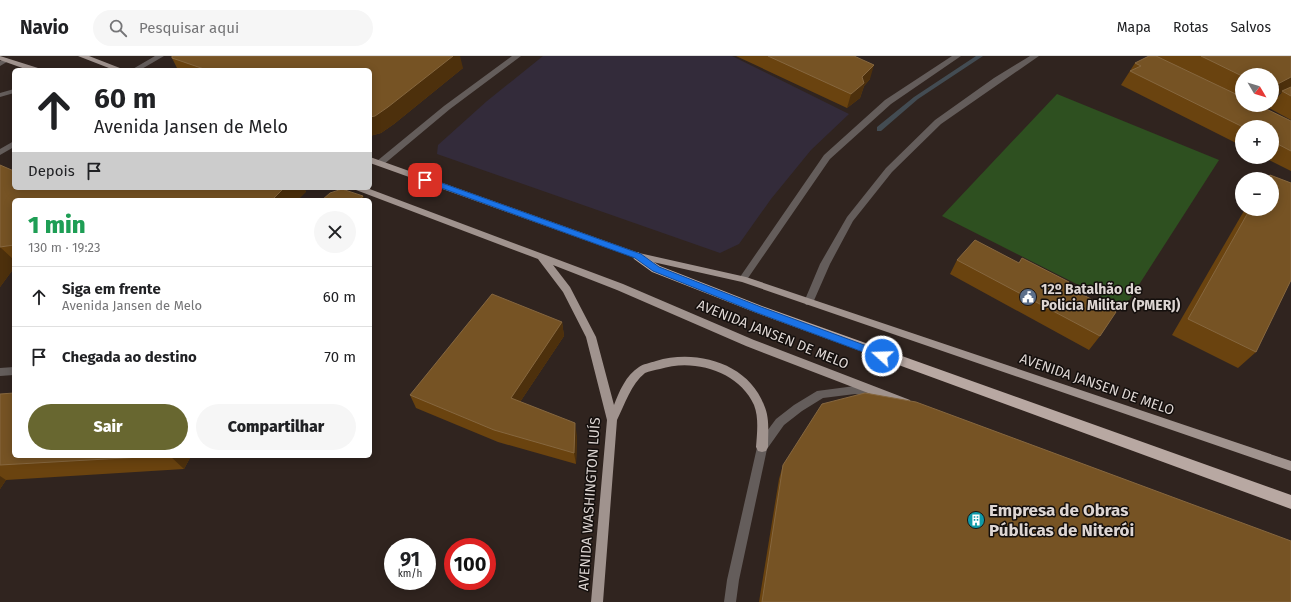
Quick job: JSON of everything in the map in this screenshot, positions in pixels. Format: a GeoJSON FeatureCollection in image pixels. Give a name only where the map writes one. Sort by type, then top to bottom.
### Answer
{"type":"FeatureCollection","features":[{"type":"Feature","properties":{"kind":"highway"},"geometry":{"type":"LineString","coordinates":[[638,256],[656,269],[758,310],[1291,502]]}},
{"type":"Feature","properties":{"kind":"main road"},"geometry":{"type":"LineString","coordinates":[[82,56],[115,68]]}},
{"type":"Feature","properties":{"kind":"main road"},"geometry":{"type":"LineString","coordinates":[[2,61],[28,68]]}},
{"type":"Feature","properties":{"kind":"main road","name":"AVENIDA JANSEN DE MELO"},"geometry":{"type":"LineString","coordinates":[[372,161],[638,256],[743,279],[1291,466]]}},
{"type":"Feature","properties":{"kind":"main road","name":"AVENIDA JANSEN DE MELO"},"geometry":{"type":"LineString","coordinates":[[364,190],[620,286],[750,343],[913,405]]}},
{"type":"Feature","properties":{"kind":"main road","name":"AVENIDA WASHINGTON LUÍS"},"geometry":{"type":"LineString","coordinates":[[541,257],[567,290],[591,337],[612,420],[597,602]]}},
{"type":"Feature","properties":{"kind":"main road"},"geometry":{"type":"LineString","coordinates":[[612,420],[626,389],[643,370],[662,362],[682,360],[700,363],[720,368],[742,380],[757,399],[762,413],[762,447]]}},
{"type":"Feature","properties":{"kind":"street"},"geometry":{"type":"LineString","coordinates":[[139,68],[160,56]]}},
{"type":"Feature","properties":{"kind":"street"},"geometry":{"type":"LineString","coordinates":[[380,164],[464,93],[517,56]]}},
{"type":"Feature","properties":{"kind":"street"},"geometry":{"type":"LineString","coordinates":[[743,279],[828,157],[888,102],[958,56]]}},
{"type":"Feature","properties":{"kind":"street"},"geometry":{"type":"LineString","coordinates":[[809,302],[825,264],[850,219],[889,170],[938,122],[1034,56]]}},
{"type":"Feature","properties":{"kind":"street"},"geometry":{"type":"LineString","coordinates":[[0,95],[12,92]]}},
{"type":"Feature","properties":{"kind":"street"},"geometry":{"type":"LineString","coordinates":[[0,152],[12,145]]}},
{"type":"Feature","properties":{"kind":"street"},"geometry":{"type":"LineString","coordinates":[[0,372],[12,371]]}},
{"type":"Feature","properties":{"kind":"street"},"geometry":{"type":"LineString","coordinates":[[730,602],[733,580],[762,447],[780,422],[798,408],[821,394],[856,390],[883,394]]}},
{"type":"Feature","properties":{"kind":"shaded area"},"geometry":{"type":"Polygon","coordinates":[[[543,56],[732,56],[849,114],[811,150],[771,199],[739,244],[720,253],[437,154],[438,145],[487,101],[543,56]]]}},
{"type":"Feature","properties":{"kind":"green space"},"geometry":{"type":"Polygon","coordinates":[[[1057,94],[1219,160],[1124,308],[942,216],[1057,94]]]}},
{"type":"Feature","properties":{"kind":"building"},"geometry":{"type":"Polygon","coordinates":[[[172,56],[453,56],[388,107],[372,117],[372,68],[201,68],[172,58],[172,56]]]}},
{"type":"Feature","properties":{"kind":"building"},"geometry":{"type":"Polygon","coordinates":[[[768,56],[854,56],[874,65],[862,77],[864,83],[851,94],[768,56]]]}},
{"type":"Feature","properties":{"kind":"building"},"geometry":{"type":"Polygon","coordinates":[[[1149,56],[1156,56],[1235,94],[1235,112],[1272,112],[1291,121],[1291,151],[1279,145],[1279,120],[1235,120],[1235,123],[1130,71],[1141,66],[1135,63],[1149,56]]]}},
{"type":"Feature","properties":{"kind":"building"},"geometry":{"type":"Polygon","coordinates":[[[1201,56],[1291,56],[1291,77],[1279,83],[1279,68],[1235,68],[1235,73],[1201,56]]]}},
{"type":"Feature","properties":{"kind":"building"},"geometry":{"type":"Polygon","coordinates":[[[1291,87],[1291,96],[1282,91],[1291,87]]]}},
{"type":"Feature","properties":{"kind":"building"},"geometry":{"type":"Polygon","coordinates":[[[0,165],[12,170],[12,190],[282,190],[274,198],[12,198],[12,245],[0,247],[0,165]]]}},
{"type":"Feature","properties":{"kind":"building"},"geometry":{"type":"Polygon","coordinates":[[[1279,178],[1291,183],[1291,280],[1256,352],[1188,319],[1246,216],[1279,216],[1279,178]]]}},
{"type":"Feature","properties":{"kind":"building"},"geometry":{"type":"Polygon","coordinates":[[[345,190],[363,196],[362,198],[324,198],[330,193],[345,190]]]}},
{"type":"Feature","properties":{"kind":"building"},"geometry":{"type":"Polygon","coordinates":[[[975,240],[1019,263],[1022,258],[1069,282],[1066,286],[1116,312],[1100,336],[957,260],[975,240]]]}},
{"type":"Feature","properties":{"kind":"building"},"geometry":{"type":"Polygon","coordinates":[[[492,294],[562,322],[511,398],[575,423],[574,453],[494,430],[410,395],[492,294]]]}},
{"type":"Feature","properties":{"kind":"building"},"geometry":{"type":"Polygon","coordinates":[[[12,393],[12,458],[124,458],[0,465],[0,394],[12,393]]]}},
{"type":"Feature","properties":{"kind":"building","name":"Empresa de Obras Públicas de Niterói"},"geometry":{"type":"Polygon","coordinates":[[[865,393],[916,402],[1291,541],[1291,602],[762,602],[783,465],[822,404],[865,393]]]}},
{"type":"Feature","properties":{"kind":"waterway"},"geometry":{"type":"LineString","coordinates":[[879,129],[916,98],[980,56]]}},
{"type":"Feature","properties":{"kind":"place","name":"12º Batalhão de Policia Militar (PMERJ)"},"geometry":{"type":"Point","coordinates":[1028,297]}},
{"type":"Feature","properties":{"kind":"place","name":"Empresa de Obras Públicas de Niterói"},"geometry":{"type":"Point","coordinates":[976,520]}},
{"type":"Feature","properties":{"kind":"route"},"geometry":{"type":"LineString","coordinates":[[425,180],[638,256],[656,269],[758,310],[882,356]]}}]}
